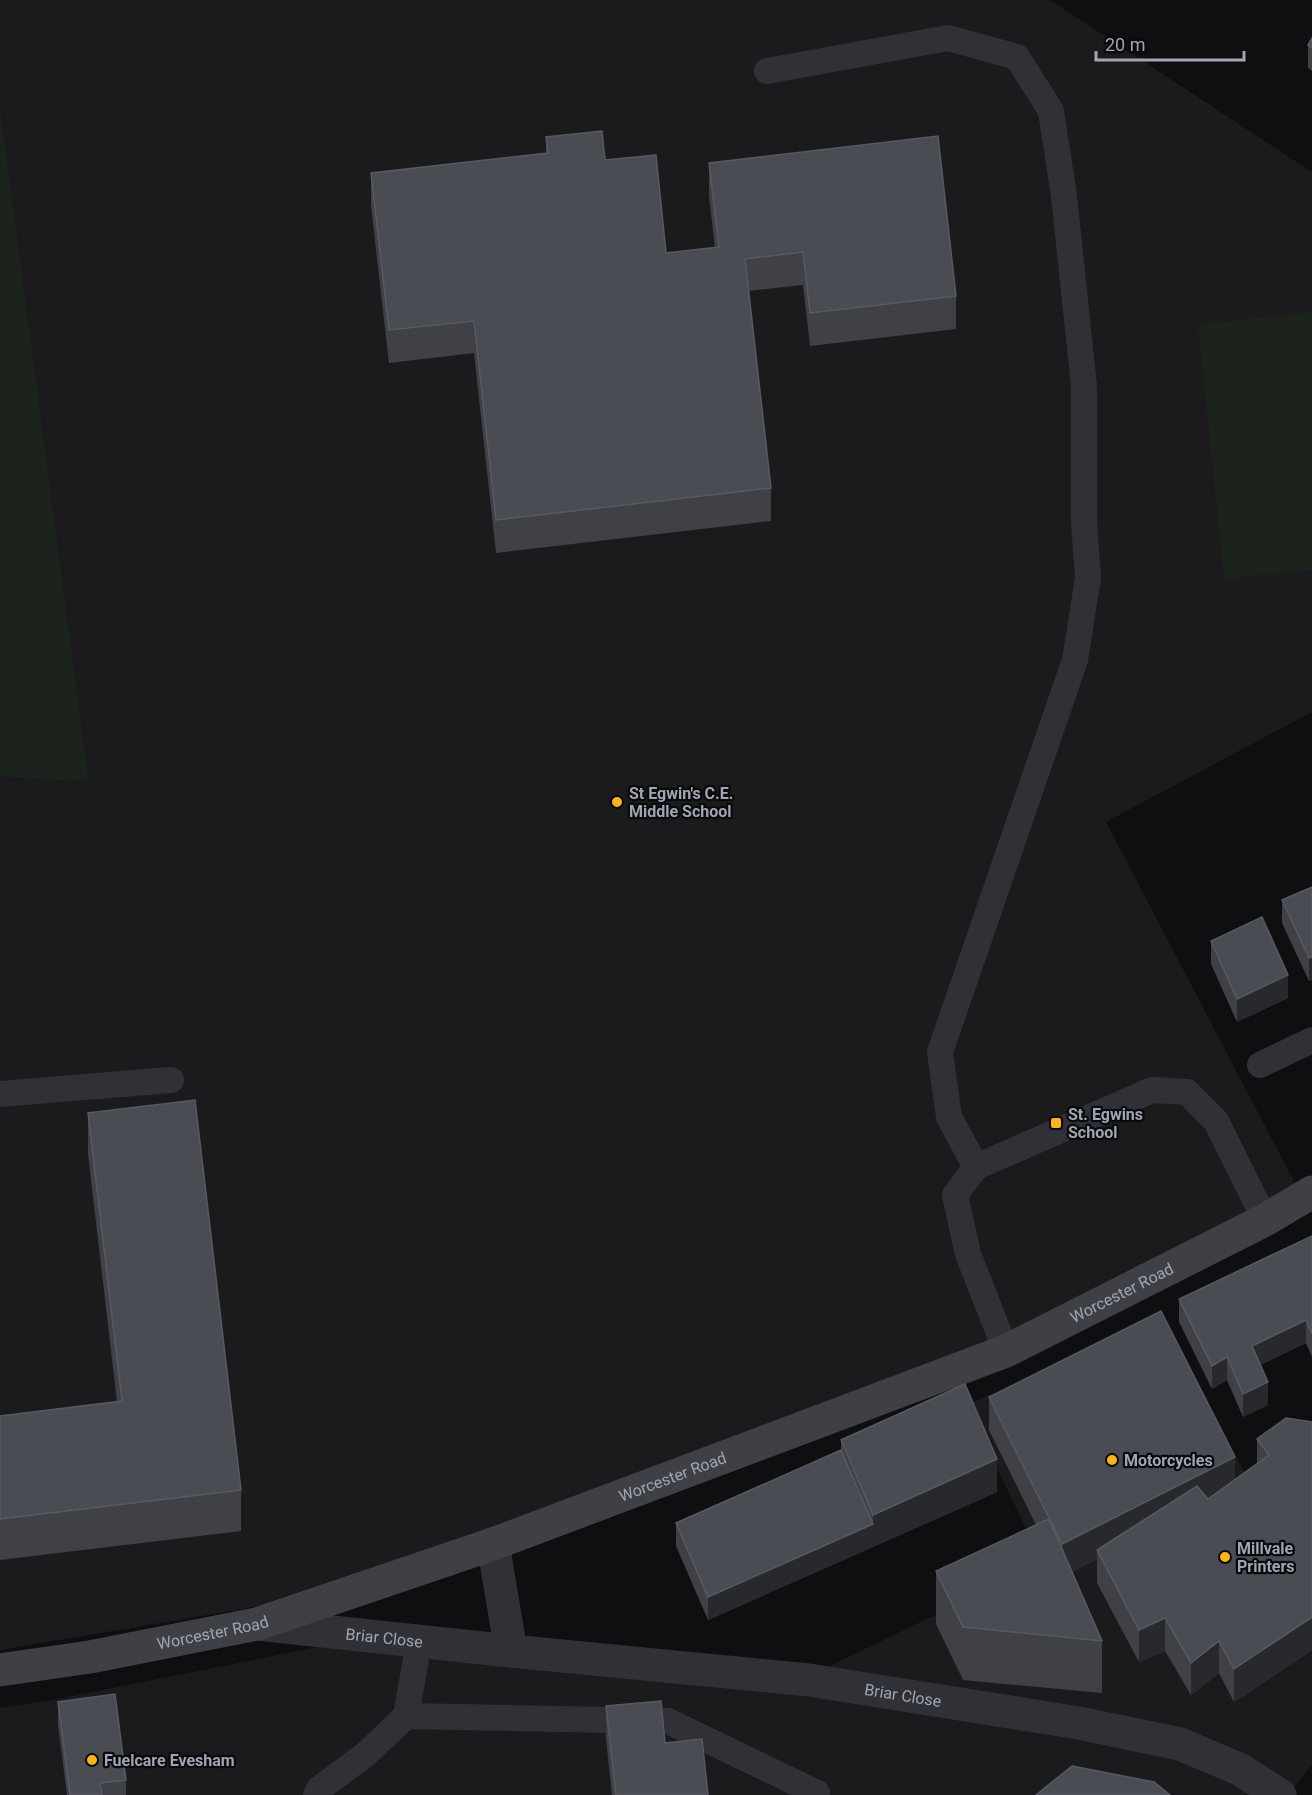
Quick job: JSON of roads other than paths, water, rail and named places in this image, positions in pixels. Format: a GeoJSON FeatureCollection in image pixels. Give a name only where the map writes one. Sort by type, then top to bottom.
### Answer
{"type":"FeatureCollection","features":[{"type":"Feature","properties":{"kind":"main road","name":"Worcester Road"},"geometry":{"type":"LineString","coordinates":[[0,1670],[90,1657],[257,1624],[493,1544],[1006,1351],[1265,1220],[1312,1192]]}},
{"type":"Feature","properties":{"kind":"street"},"geometry":{"type":"LineString","coordinates":[[493,1544],[511,1652]]}},
{"type":"Feature","properties":{"kind":"street","name":"Briar Close"},"geometry":{"type":"LineString","coordinates":[[257,1624],[511,1652],[809,1680],[1079,1723],[1180,1744],[1239,1769],[1280,1795]]}},
{"type":"Feature","properties":{"kind":"lane"},"geometry":{"type":"LineString","coordinates":[[767,71],[948,38],[1017,57],[1051,111],[1064,196],[1084,386],[1084,522],[1088,578],[1075,660],[940,1052],[949,1118],[976,1167]]}},
{"type":"Feature","properties":{"kind":"lane"},"geometry":{"type":"LineString","coordinates":[[1260,1065],[1312,1040]]}},
{"type":"Feature","properties":{"kind":"lane"},"geometry":{"type":"LineString","coordinates":[[0,1094],[171,1080]]}},
{"type":"Feature","properties":{"kind":"lane"},"geometry":{"type":"LineString","coordinates":[[1006,1351],[968,1254],[955,1195],[976,1167],[1152,1090],[1186,1092],[1216,1121],[1265,1220]]}},
{"type":"Feature","properties":{"kind":"lane"},"geometry":{"type":"LineString","coordinates":[[316,1795],[319,1790],[366,1754],[406,1716],[419,1642]]}},
{"type":"Feature","properties":{"kind":"lane"},"geometry":{"type":"LineString","coordinates":[[406,1716],[668,1721],[817,1793]]}},
{"type":"Feature","properties":{"kind":"place","name":"St Egwin's C.E. Middle School"},"geometry":{"type":"Point","coordinates":[617,802]}},
{"type":"Feature","properties":{"kind":"place","name":"St. Egwins School"},"geometry":{"type":"Point","coordinates":[1056,1123]}},
{"type":"Feature","properties":{"kind":"place","name":"Motorcycles"},"geometry":{"type":"Point","coordinates":[1112,1460]}},
{"type":"Feature","properties":{"kind":"place","name":"Millvale Printers"},"geometry":{"type":"Point","coordinates":[1225,1557]}},
{"type":"Feature","properties":{"kind":"place","name":"Fuelcare Evesham"},"geometry":{"type":"Point","coordinates":[92,1760]}}]}
